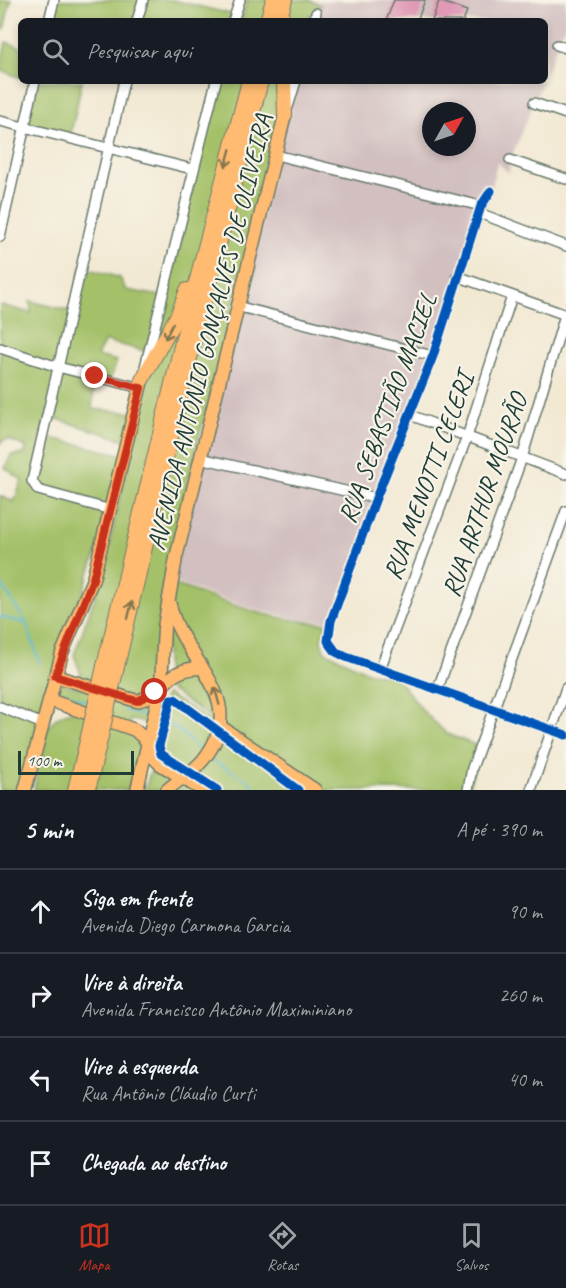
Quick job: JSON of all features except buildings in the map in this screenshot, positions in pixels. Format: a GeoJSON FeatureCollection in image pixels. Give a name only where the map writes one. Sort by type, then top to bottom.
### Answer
{"type":"FeatureCollection","features":[{"type":"Feature","properties":{"kind":"highway"},"geometry":{"type":"LineString","coordinates":[[268,18],[273,0]]}},
{"type":"Feature","properties":{"kind":"highway"},"geometry":{"type":"LineString","coordinates":[[280,18],[287,0]]}},
{"type":"Feature","properties":{"kind":"highway"},"geometry":{"type":"LineString","coordinates":[[287,0],[288,18]]}},
{"type":"Feature","properties":{"kind":"highway"},"geometry":{"type":"LineString","coordinates":[[88,790],[93,743],[202,259],[248,84]]}},
{"type":"Feature","properties":{"kind":"highway"},"geometry":{"type":"LineString","coordinates":[[111,666],[260,84]]}},
{"type":"Feature","properties":{"kind":"highway"},"geometry":{"type":"LineString","coordinates":[[284,84],[285,115]]}},
{"type":"Feature","properties":{"kind":"highway"},"geometry":{"type":"LineString","coordinates":[[142,384],[178,314],[202,259]]}},
{"type":"Feature","properties":{"kind":"highway"},"geometry":{"type":"LineString","coordinates":[[75,790],[93,743]]}},
{"type":"Feature","properties":{"kind":"main road","name":"AVENIDA ANTÔNIO GONÇALVES DE OLIVEIRA"},"geometry":{"type":"LineString","coordinates":[[137,790],[161,686],[168,595],[236,306],[285,115]]}},
{"type":"Feature","properties":{"kind":"main road"},"geometry":{"type":"LineString","coordinates":[[25,790],[55,676],[93,579],[142,384]]}},
{"type":"Feature","properties":{"kind":"main road","name":"AVENIDA ANTÔNIO GONÇALVES DE OLIVEIRA"},"geometry":{"type":"LineString","coordinates":[[167,790],[206,756],[218,725],[220,703],[214,685],[174,624],[168,595]]}},
{"type":"Feature","properties":{"kind":"main road"},"geometry":{"type":"LineString","coordinates":[[55,676],[137,701],[146,699],[181,670],[202,668]]}},
{"type":"Feature","properties":{"kind":"main road"},"geometry":{"type":"LineString","coordinates":[[49,700],[135,730],[149,743],[153,757],[160,764],[202,790]]}},
{"type":"Feature","properties":{"kind":"main road"},"geometry":{"type":"LineString","coordinates":[[218,725],[315,790]]}},
{"type":"Feature","properties":{"kind":"street"},"geometry":{"type":"LineString","coordinates":[[51,18],[54,0]]}},
{"type":"Feature","properties":{"kind":"street"},"geometry":{"type":"LineString","coordinates":[[138,18],[142,0]]}},
{"type":"Feature","properties":{"kind":"street"},"geometry":{"type":"LineString","coordinates":[[234,18],[240,0]]}},
{"type":"Feature","properties":{"kind":"street"},"geometry":{"type":"LineString","coordinates":[[0,237],[34,84]]}},
{"type":"Feature","properties":{"kind":"street"},"geometry":{"type":"LineString","coordinates":[[111,510],[38,490],[34,486],[33,471],[123,84]]}},
{"type":"Feature","properties":{"kind":"street"},"geometry":{"type":"LineString","coordinates":[[0,348],[58,367],[142,384],[192,169],[215,84]]}},
{"type":"Feature","properties":{"kind":"street","name":"AVENIDA ANTÔNIO GONÇALVES DE OLIVEIRA"},"geometry":{"type":"LineString","coordinates":[[285,115],[295,84]]}},
{"type":"Feature","properties":{"kind":"street"},"geometry":{"type":"LineString","coordinates":[[534,103],[566,114]]}},
{"type":"Feature","properties":{"kind":"street"},"geometry":{"type":"LineString","coordinates":[[0,121],[192,169]]}},
{"type":"Feature","properties":{"kind":"street"},"geometry":{"type":"LineString","coordinates":[[276,155],[480,210],[566,246]]}},
{"type":"Feature","properties":{"kind":"street"},"geometry":{"type":"LineString","coordinates":[[510,160],[566,179]]}},
{"type":"Feature","properties":{"kind":"street","name":"RUA SEBASTIÃO MACIEL"},"geometry":{"type":"LineString","coordinates":[[380,669],[336,652],[328,641],[331,621],[376,498],[433,356],[480,210],[491,191]]}},
{"type":"Feature","properties":{"kind":"street"},"geometry":{"type":"LineString","coordinates":[[457,276],[566,315]]}},
{"type":"Feature","properties":{"kind":"street","name":"RUA MENOTTI CELERI"},"geometry":{"type":"LineString","coordinates":[[380,669],[467,437],[512,296]]}},
{"type":"Feature","properties":{"kind":"street"},"geometry":{"type":"LineString","coordinates":[[236,306],[433,356]]}},
{"type":"Feature","properties":{"kind":"street","name":"RUA ARTHUR MOURÃO"},"geometry":{"type":"LineString","coordinates":[[438,688],[522,458],[566,315]]}},
{"type":"Feature","properties":{"kind":"street"},"geometry":{"type":"LineString","coordinates":[[410,415],[566,474]]}},
{"type":"Feature","properties":{"kind":"street"},"geometry":{"type":"LineString","coordinates":[[200,458],[376,498]]}},
{"type":"Feature","properties":{"kind":"street"},"geometry":{"type":"LineString","coordinates":[[468,790],[472,768],[566,511]]}},
{"type":"Feature","properties":{"kind":"street"},"geometry":{"type":"LineString","coordinates":[[380,669],[566,735]]}},
{"type":"Feature","properties":{"kind":"street"},"geometry":{"type":"LineString","coordinates":[[531,790],[566,688]]}},
{"type":"Feature","properties":{"kind":"street"},"geometry":{"type":"LineString","coordinates":[[0,707],[43,724]]}},
{"type":"Feature","properties":{"kind":"shaded area"},"geometry":{"type":"Polygon","coordinates":[[[566,0],[566,23],[548,68],[548,18],[313,18],[309,1],[566,0]]]}},
{"type":"Feature","properties":{"kind":"shaded area"},"geometry":{"type":"Polygon","coordinates":[[[295,84],[542,84],[510,160],[509,173],[497,162],[491,191],[433,356],[331,621],[301,620],[250,608],[171,581],[295,84]]]}},
{"type":"Feature","properties":{"kind":"green space"},"geometry":{"type":"Polygon","coordinates":[[[0,0],[11,0],[4,29],[0,28],[0,0]]]}},
{"type":"Feature","properties":{"kind":"green space"},"geometry":{"type":"Polygon","coordinates":[[[54,0],[173,0],[235,15],[234,18],[50,18],[54,0]]]}},
{"type":"Feature","properties":{"kind":"green space"},"geometry":{"type":"Polygon","coordinates":[[[247,0],[309,0],[321,5],[316,13],[310,14],[309,18],[242,18],[247,0]]]}},
{"type":"Feature","properties":{"kind":"green space"},"geometry":{"type":"Polygon","coordinates":[[[6,42],[18,46],[18,77],[0,70],[6,42]]]}},
{"type":"Feature","properties":{"kind":"green space"},"geometry":{"type":"Polygon","coordinates":[[[34,84],[81,84],[70,138],[24,126],[34,84]]]}},
{"type":"Feature","properties":{"kind":"green space"},"geometry":{"type":"Polygon","coordinates":[[[221,84],[290,84],[180,512],[163,591],[157,678],[154,683],[136,694],[132,704],[150,713],[150,723],[130,720],[127,731],[136,738],[142,748],[132,790],[34,790],[46,731],[60,715],[72,711],[76,703],[61,696],[58,687],[62,683],[78,688],[81,674],[74,655],[102,577],[207,127],[221,84]]]}},
{"type":"Feature","properties":{"kind":"green space"},"geometry":{"type":"Polygon","coordinates":[[[82,267],[120,278],[126,290],[162,296],[149,352],[105,341],[97,356],[117,361],[110,380],[95,377],[92,409],[135,413],[128,441],[47,416],[42,436],[124,455],[111,510],[62,653],[25,790],[0,790],[0,496],[14,502],[22,480],[5,468],[11,455],[25,454],[26,447],[7,439],[0,443],[0,305],[31,313],[30,301],[71,311],[82,267]]]}},
{"type":"Feature","properties":{"kind":"green space"},"geometry":{"type":"Polygon","coordinates":[[[173,584],[268,615],[327,623],[321,641],[324,651],[370,673],[395,676],[425,713],[447,734],[480,747],[468,790],[208,790],[154,754],[155,729],[166,694],[267,756],[166,687],[166,629],[173,584]]]}},
{"type":"Feature","properties":{"kind":"green space"},"geometry":{"type":"Polygon","coordinates":[[[158,767],[194,790],[145,790],[150,772],[158,767]]]}},
{"type":"Feature","properties":{"kind":"waterway"},"geometry":{"type":"LineString","coordinates":[[0,582],[26,623],[40,663]]}},
{"type":"Feature","properties":{"kind":"waterway"},"geometry":{"type":"LineString","coordinates":[[0,617],[26,623]]}},
{"type":"Feature","properties":{"kind":"waterway"},"geometry":{"type":"LineString","coordinates":[[65,693],[86,701]]}},
{"type":"Feature","properties":{"kind":"waterway"},"geometry":{"type":"LineString","coordinates":[[124,710],[150,718]]}},
{"type":"Feature","properties":{"kind":"waterway"},"geometry":{"type":"LineString","coordinates":[[158,721],[175,727],[202,752]]}},
{"type":"Feature","properties":{"kind":"waterway"},"geometry":{"type":"LineString","coordinates":[[208,758],[249,781],[256,790]]}},
{"type":"Feature","properties":{"kind":"cycle path"},"geometry":{"type":"LineString","coordinates":[[491,191],[481,206],[433,356],[376,498],[331,621],[328,641],[336,652],[346,657],[566,735]]}},
{"type":"Feature","properties":{"kind":"cycle path"},"geometry":{"type":"LineString","coordinates":[[217,790],[161,754],[159,746],[171,699],[175,699],[298,790]]}},
{"type":"Feature","properties":{"kind":"route"},"geometry":{"type":"LineString","coordinates":[[95,376],[141,388],[93,579],[62,653],[55,676],[137,701],[146,699],[155,692]]}}]}
